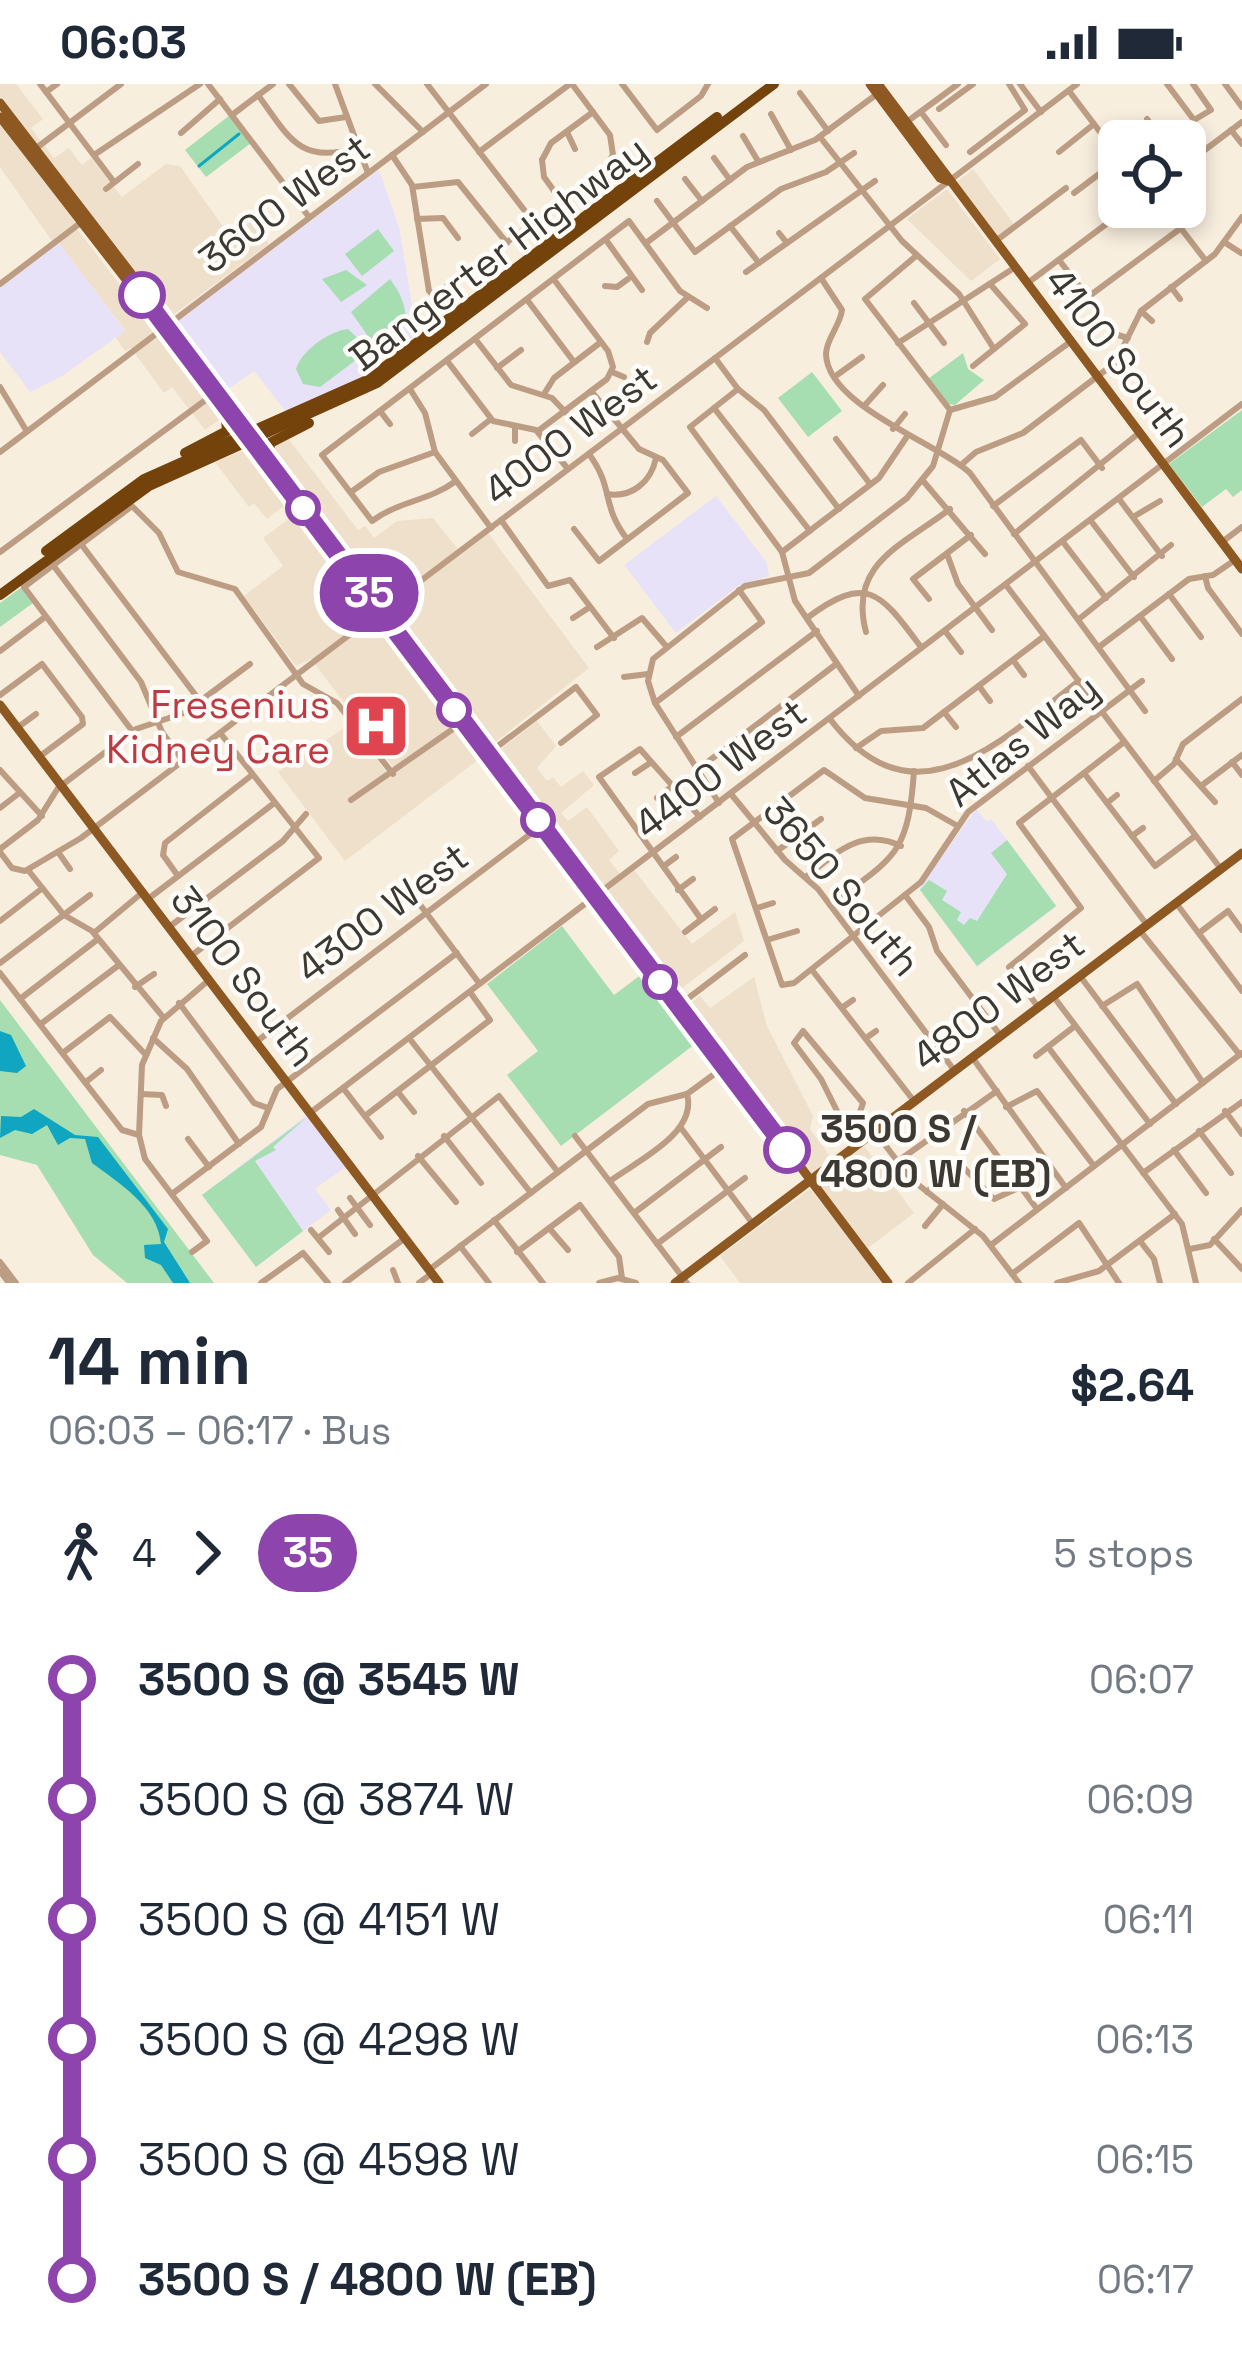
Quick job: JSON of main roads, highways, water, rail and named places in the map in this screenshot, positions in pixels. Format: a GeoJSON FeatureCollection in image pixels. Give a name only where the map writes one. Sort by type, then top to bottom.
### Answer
{"type":"FeatureCollection","features":[{"type":"Feature","properties":{"kind":"highway","name":"Bangerter Highway"},"geometry":{"type":"LineString","coordinates":[[0,594],[65,536],[156,477],[199,453],[297,422],[377,383],[768,84]]}},
{"type":"Feature","properties":{"kind":"highway","name":"Bangerter Highway"},"geometry":{"type":"LineString","coordinates":[[0,594],[25,581],[156,477],[344,393],[768,84]]}},
{"type":"Feature","properties":{"kind":"highway"},"geometry":{"type":"LineString","coordinates":[[268,462],[271,442],[377,383]]}},
{"type":"Feature","properties":{"kind":"highway"},"geometry":{"type":"LineString","coordinates":[[297,422],[344,393]]}},
{"type":"Feature","properties":{"kind":"highway"},"geometry":{"type":"LineString","coordinates":[[156,477],[227,431],[225,406]]}},
{"type":"Feature","properties":{"kind":"highway"},"geometry":{"type":"LineString","coordinates":[[25,581],[65,536]]}},
{"type":"Feature","properties":{"kind":"main road","name":"4100 South"},"geometry":{"type":"LineString","coordinates":[[873,87],[907,122],[1238,564]]}},
{"type":"Feature","properties":{"kind":"main road","name":"4100 South"},"geometry":{"type":"LineString","coordinates":[[873,87],[940,178],[948,181]]}},
{"type":"Feature","properties":{"kind":"main road"},"geometry":{"type":"LineString","coordinates":[[873,87],[926,147]]}},
{"type":"Feature","properties":{"kind":"main road"},"geometry":{"type":"LineString","coordinates":[[0,103],[84,221]]}},
{"type":"Feature","properties":{"kind":"main road"},"geometry":{"type":"LineString","coordinates":[[0,117],[165,326],[190,351],[190,361],[888,1283]]}},
{"type":"Feature","properties":{"kind":"main road","name":"3100 South"},"geometry":{"type":"LineString","coordinates":[[0,700],[405,1238],[425,1277],[439,1283]]}},
{"type":"Feature","properties":{"kind":"main road","name":"4800 West"},"geometry":{"type":"LineString","coordinates":[[682,1281],[1242,853]]}},
{"type":"Feature","properties":{"kind":"water"},"geometry":{"type":"Polygon","coordinates":[[[0,1031],[11,1035],[26,1066],[17,1073],[0,1071],[0,1031]]]}},
{"type":"Feature","properties":{"kind":"water"},"geometry":{"type":"Polygon","coordinates":[[[34,1109],[75,1135],[98,1137],[168,1229],[164,1242],[190,1283],[173,1283],[161,1265],[145,1258],[144,1245],[161,1244],[153,1219],[136,1197],[92,1163],[85,1139],[70,1138],[58,1145],[47,1125],[32,1134],[15,1130],[0,1138],[1,1116],[21,1117],[34,1109]]]}},
{"type":"Feature","properties":{"kind":"waterway"},"geometry":{"type":"LineString","coordinates":[[199,166],[239,134]]}},
{"type":"Feature","properties":{"kind":"place","name":"Fresenius Kidney Care"},"geometry":{"type":"Point","coordinates":[376,726]}},
{"type":"Feature","properties":{"kind":"place","name":"3500 S / 4800 W (EB)"},"geometry":{"type":"Point","coordinates":[787,1150]}}]}
